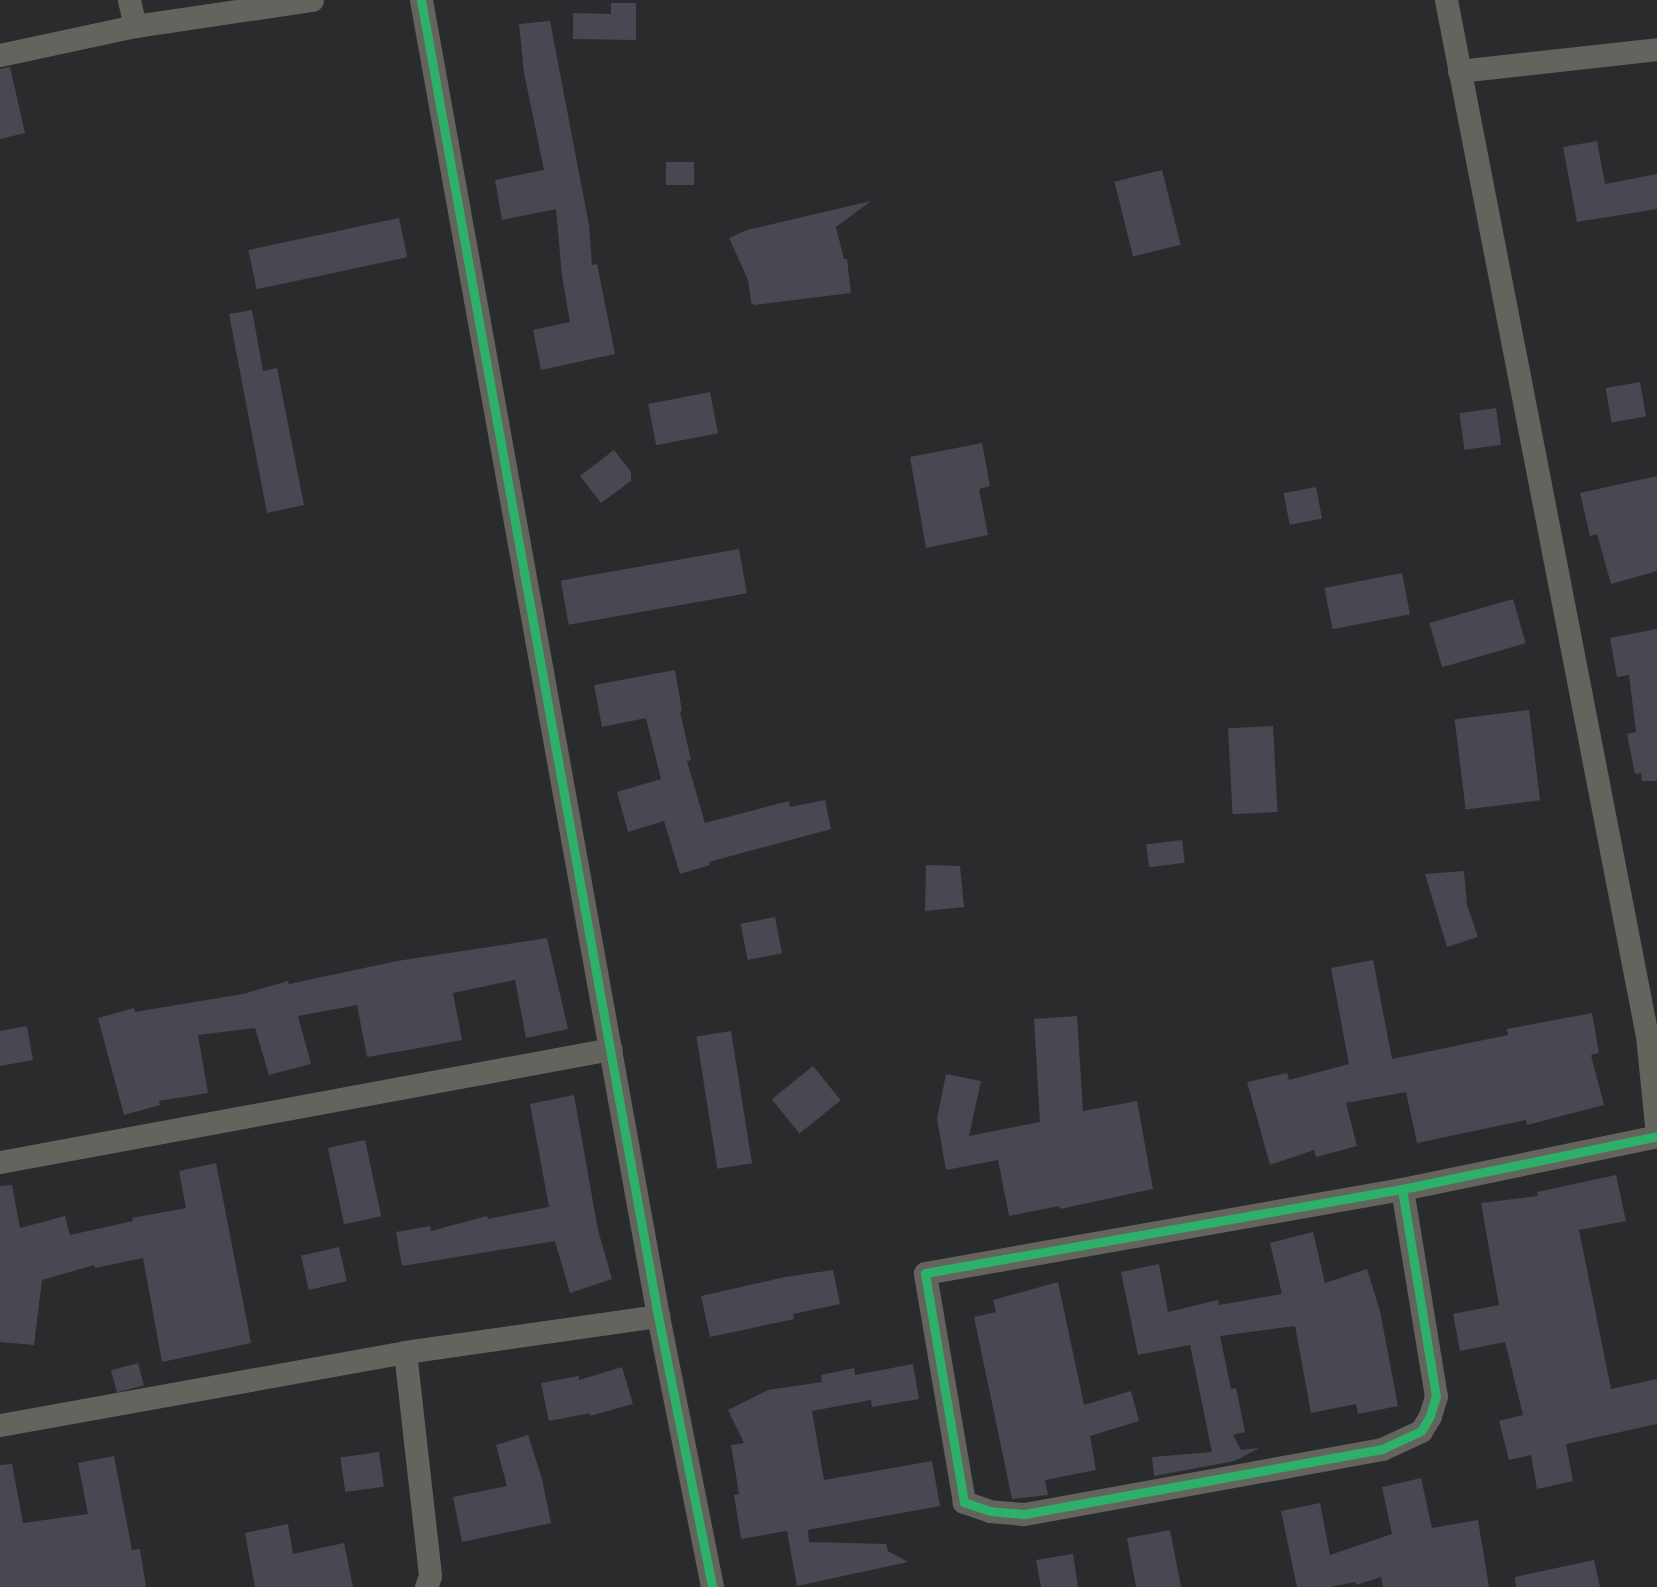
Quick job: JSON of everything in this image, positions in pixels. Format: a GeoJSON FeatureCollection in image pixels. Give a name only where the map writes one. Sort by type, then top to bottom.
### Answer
{"type":"FeatureCollection","features":[{"type":"Feature","properties":{"kind":"street"},"geometry":{"type":"LineString","coordinates":[[129,0],[135,26]]}},
{"type":"Feature","properties":{"kind":"street"},"geometry":{"type":"LineString","coordinates":[[0,55],[135,26],[312,0]]}},
{"type":"Feature","properties":{"kind":"street"},"geometry":{"type":"LineString","coordinates":[[421,0],[658,1316],[712,1587]]}},
{"type":"Feature","properties":{"kind":"street"},"geometry":{"type":"LineString","coordinates":[[1402,1189],[1436,1396],[1430,1416],[1420,1431],[1382,1449],[1023,1514],[990,1511],[964,1502],[925,1273],[1402,1189],[1657,1135],[1652,1034],[1446,0]]}},
{"type":"Feature","properties":{"kind":"street"},"geometry":{"type":"LineString","coordinates":[[1459,71],[1657,49]]}},
{"type":"Feature","properties":{"kind":"street"},"geometry":{"type":"LineString","coordinates":[[0,1162],[611,1049]]}},
{"type":"Feature","properties":{"kind":"street"},"geometry":{"type":"LineString","coordinates":[[0,1425],[405,1352],[658,1316]]}},
{"type":"Feature","properties":{"kind":"street"},"geometry":{"type":"LineString","coordinates":[[405,1352],[430,1576],[426,1587]]}},
{"type":"Feature","properties":{"kind":"building"},"geometry":{"type":"Polygon","coordinates":[[[611,3],[636,3],[636,40],[573,39],[573,13],[611,14],[611,3]]]}},
{"type":"Feature","properties":{"kind":"building"},"geometry":{"type":"Polygon","coordinates":[[[550,21],[589,225],[592,265],[597,264],[615,354],[541,370],[533,330],[570,322],[562,276],[556,209],[502,220],[495,180],[544,170],[524,73],[519,24],[550,21]]]}},
{"type":"Feature","properties":{"kind":"building"},"geometry":{"type":"Polygon","coordinates":[[[10,67],[25,133],[0,139],[0,69],[10,67]]]}},
{"type":"Feature","properties":{"kind":"building"},"geometry":{"type":"Polygon","coordinates":[[[1597,141],[1605,184],[1657,174],[1657,209],[1577,222],[1563,147],[1597,141]]]}},
{"type":"Feature","properties":{"kind":"building"},"geometry":{"type":"Polygon","coordinates":[[[666,162],[694,162],[694,185],[666,185],[666,162]]]}},
{"type":"Feature","properties":{"kind":"building"},"geometry":{"type":"Polygon","coordinates":[[[1162,170],[1181,245],[1133,257],[1114,182],[1162,170]]]}},
{"type":"Feature","properties":{"kind":"building"},"geometry":{"type":"Polygon","coordinates":[[[871,201],[836,227],[844,259],[847,259],[851,293],[754,305],[751,302],[748,280],[729,238],[747,230],[871,201]]]}},
{"type":"Feature","properties":{"kind":"building"},"geometry":{"type":"Polygon","coordinates":[[[399,218],[407,257],[257,289],[248,250],[399,218]]]}},
{"type":"Feature","properties":{"kind":"building"},"geometry":{"type":"Polygon","coordinates":[[[252,310],[263,371],[277,368],[304,505],[267,513],[229,314],[252,310]]]}},
{"type":"Feature","properties":{"kind":"building"},"geometry":{"type":"Polygon","coordinates":[[[1640,382],[1646,416],[1612,423],[1606,388],[1640,382]]]}},
{"type":"Feature","properties":{"kind":"building"},"geometry":{"type":"Polygon","coordinates":[[[710,392],[718,433],[656,445],[648,404],[710,392]]]}},
{"type":"Feature","properties":{"kind":"building"},"geometry":{"type":"Polygon","coordinates":[[[1496,408],[1501,445],[1465,450],[1459,413],[1496,408]]]}},
{"type":"Feature","properties":{"kind":"building"},"geometry":{"type":"Polygon","coordinates":[[[982,443],[990,486],[979,489],[988,535],[926,548],[910,457],[982,443]]]}},
{"type":"Feature","properties":{"kind":"building"},"geometry":{"type":"Polygon","coordinates":[[[614,450],[631,472],[631,481],[601,503],[580,476],[614,450]]]}},
{"type":"Feature","properties":{"kind":"building"},"geometry":{"type":"Polygon","coordinates":[[[1657,476],[1657,571],[1611,584],[1597,534],[1590,536],[1580,493],[1657,476]]]}},
{"type":"Feature","properties":{"kind":"building"},"geometry":{"type":"Polygon","coordinates":[[[1316,487],[1322,518],[1290,525],[1284,493],[1316,487]]]}},
{"type":"Feature","properties":{"kind":"building"},"geometry":{"type":"Polygon","coordinates":[[[739,549],[747,593],[569,625],[561,580],[739,549]]]}},
{"type":"Feature","properties":{"kind":"building"},"geometry":{"type":"Polygon","coordinates":[[[1402,573],[1410,614],[1332,629],[1324,588],[1402,573]]]}},
{"type":"Feature","properties":{"kind":"building"},"geometry":{"type":"Polygon","coordinates":[[[1513,599],[1526,643],[1442,667],[1429,623],[1513,599]]]}},
{"type":"Feature","properties":{"kind":"building"},"geometry":{"type":"Polygon","coordinates":[[[1657,629],[1657,781],[1642,781],[1641,773],[1635,774],[1627,734],[1636,732],[1629,675],[1617,677],[1610,638],[1657,629]]]}},
{"type":"Feature","properties":{"kind":"building"},"geometry":{"type":"Polygon","coordinates":[[[675,670],[682,711],[680,712],[691,760],[687,761],[705,823],[789,801],[790,807],[825,800],[831,829],[709,862],[710,865],[680,874],[664,821],[628,832],[617,792],[661,779],[646,718],[602,727],[594,685],[675,670]]]}},
{"type":"Feature","properties":{"kind":"building"},"geometry":{"type":"Polygon","coordinates":[[[1529,710],[1540,800],[1466,809],[1455,719],[1529,710]]]}},
{"type":"Feature","properties":{"kind":"building"},"geometry":{"type":"Polygon","coordinates":[[[1273,726],[1278,812],[1233,814],[1228,728],[1273,726]]]}},
{"type":"Feature","properties":{"kind":"building"},"geometry":{"type":"Polygon","coordinates":[[[1182,840],[1185,863],[1149,867],[1146,844],[1182,840]]]}},
{"type":"Feature","properties":{"kind":"building"},"geometry":{"type":"Polygon","coordinates":[[[926,865],[960,866],[964,907],[925,911],[926,865]]]}},
{"type":"Feature","properties":{"kind":"building"},"geometry":{"type":"Polygon","coordinates":[[[1464,871],[1467,905],[1478,937],[1447,947],[1425,874],[1464,871]]]}},
{"type":"Feature","properties":{"kind":"building"},"geometry":{"type":"Polygon","coordinates":[[[775,917],[782,953],[748,960],[741,924],[775,917]]]}},
{"type":"Feature","properties":{"kind":"building"},"geometry":{"type":"Polygon","coordinates":[[[547,938],[568,1029],[526,1038],[515,980],[453,993],[462,1040],[367,1057],[357,1005],[298,1016],[311,1064],[269,1075],[255,1028],[198,1035],[208,1093],[159,1101],[160,1105],[124,1115],[98,1018],[134,1008],[135,1012],[243,994],[288,981],[289,984],[397,961],[547,938]]]}},
{"type":"Feature","properties":{"kind":"building"},"geometry":{"type":"Polygon","coordinates":[[[1373,960],[1392,1059],[1508,1035],[1507,1029],[1592,1013],[1599,1053],[1591,1055],[1604,1105],[1527,1125],[1526,1120],[1417,1143],[1406,1092],[1346,1103],[1357,1146],[1316,1157],[1314,1150],[1270,1165],[1247,1082],[1287,1073],[1289,1080],[1349,1064],[1331,968],[1373,960]]]}},
{"type":"Feature","properties":{"kind":"building"},"geometry":{"type":"Polygon","coordinates":[[[1077,1016],[1083,1111],[1137,1101],[1153,1189],[1060,1209],[1059,1206],[1009,1216],[998,1160],[946,1170],[937,1119],[946,1074],[981,1081],[969,1136],[1040,1122],[1034,1019],[1077,1016]]]}},
{"type":"Feature","properties":{"kind":"building"},"geometry":{"type":"Polygon","coordinates":[[[27,1026],[33,1060],[0,1066],[0,1031],[27,1026]]]}},
{"type":"Feature","properties":{"kind":"building"},"geometry":{"type":"Polygon","coordinates":[[[731,1031],[752,1163],[717,1169],[696,1036],[731,1031]]]}},
{"type":"Feature","properties":{"kind":"building"},"geometry":{"type":"Polygon","coordinates":[[[813,1066],[841,1100],[800,1134],[772,1099],[813,1066]]]}},
{"type":"Feature","properties":{"kind":"building"},"geometry":{"type":"Polygon","coordinates":[[[574,1095],[598,1230],[612,1279],[570,1293],[555,1241],[402,1266],[396,1232],[430,1226],[431,1231],[487,1216],[488,1219],[549,1207],[530,1104],[574,1095]]]}},
{"type":"Feature","properties":{"kind":"building"},"geometry":{"type":"Polygon","coordinates":[[[365,1140],[381,1216],[344,1224],[328,1148],[365,1140]]]}},
{"type":"Feature","properties":{"kind":"building"},"geometry":{"type":"Polygon","coordinates":[[[216,1163],[251,1343],[162,1362],[143,1258],[95,1268],[94,1265],[42,1280],[34,1345],[0,1342],[0,1186],[12,1185],[20,1228],[65,1216],[70,1235],[133,1221],[132,1218],[186,1208],[179,1171],[216,1163]]]}},
{"type":"Feature","properties":{"kind":"building"},"geometry":{"type":"Polygon","coordinates":[[[1616,1175],[1626,1221],[1579,1230],[1611,1389],[1657,1379],[1657,1424],[1566,1444],[1573,1481],[1537,1489],[1531,1455],[1509,1460],[1499,1421],[1523,1415],[1505,1342],[1460,1351],[1453,1314],[1499,1305],[1481,1203],[1538,1196],[1537,1192],[1616,1175]]]}},
{"type":"Feature","properties":{"kind":"building"},"geometry":{"type":"Polygon","coordinates":[[[1313,1232],[1325,1283],[1367,1269],[1380,1311],[1398,1406],[1358,1414],[1356,1404],[1311,1413],[1295,1326],[1220,1336],[1231,1389],[1236,1388],[1245,1432],[1233,1435],[1241,1450],[1259,1448],[1235,1461],[1154,1476],[1152,1457],[1212,1452],[1190,1345],[1138,1355],[1121,1272],[1159,1264],[1168,1312],[1218,1300],[1219,1305],[1282,1294],[1270,1243],[1313,1232]]]}},
{"type":"Feature","properties":{"kind":"building"},"geometry":{"type":"Polygon","coordinates":[[[339,1247],[347,1281],[309,1290],[301,1256],[339,1247]]]}},
{"type":"Feature","properties":{"kind":"building"},"geometry":{"type":"Polygon","coordinates":[[[833,1270],[840,1304],[793,1314],[794,1319],[710,1337],[701,1296],[785,1277],[833,1270]]]}},
{"type":"Feature","properties":{"kind":"building"},"geometry":{"type":"Polygon","coordinates":[[[1058,1282],[1084,1405],[1131,1391],[1139,1421],[1090,1436],[1096,1470],[1045,1480],[1048,1495],[1012,1499],[974,1317],[996,1312],[993,1300],[1058,1282]]]}},
{"type":"Feature","properties":{"kind":"building"},"geometry":{"type":"Polygon","coordinates":[[[138,1363],[144,1385],[117,1392],[111,1370],[138,1363]]]}},
{"type":"Feature","properties":{"kind":"building"},"geometry":{"type":"Polygon","coordinates":[[[913,1364],[919,1399],[872,1407],[871,1400],[812,1411],[824,1480],[932,1461],[940,1506],[808,1530],[809,1542],[886,1544],[888,1551],[908,1562],[797,1586],[787,1531],[741,1539],[734,1495],[739,1494],[731,1445],[744,1443],[728,1410],[768,1390],[822,1382],[821,1375],[854,1368],[855,1375],[913,1364]]]}},
{"type":"Feature","properties":{"kind":"building"},"geometry":{"type":"Polygon","coordinates":[[[622,1367],[633,1404],[590,1416],[590,1413],[549,1421],[541,1383],[579,1376],[579,1380],[622,1367]]]}},
{"type":"Feature","properties":{"kind":"building"},"geometry":{"type":"Polygon","coordinates":[[[528,1435],[542,1479],[551,1523],[462,1542],[453,1497],[507,1486],[496,1445],[528,1435]]]}},
{"type":"Feature","properties":{"kind":"building"},"geometry":{"type":"Polygon","coordinates":[[[379,1452],[384,1487],[345,1492],[340,1457],[379,1452]]]}},
{"type":"Feature","properties":{"kind":"building"},"geometry":{"type":"Polygon","coordinates":[[[114,1456],[132,1550],[140,1549],[146,1587],[0,1587],[0,1465],[12,1464],[23,1523],[88,1514],[78,1463],[114,1456]]]}},
{"type":"Feature","properties":{"kind":"building"},"geometry":{"type":"Polygon","coordinates":[[[1421,1478],[1432,1528],[1478,1520],[1489,1587],[1383,1587],[1381,1577],[1356,1585],[1355,1582],[1330,1587],[1297,1587],[1281,1511],[1320,1503],[1330,1555],[1392,1534],[1382,1487],[1421,1478]]]}},
{"type":"Feature","properties":{"kind":"building"},"geometry":{"type":"Polygon","coordinates":[[[288,1524],[293,1554],[344,1543],[353,1587],[255,1587],[245,1533],[288,1524]]]}},
{"type":"Feature","properties":{"kind":"building"},"geometry":{"type":"Polygon","coordinates":[[[1170,1530],[1181,1587],[1136,1587],[1127,1538],[1170,1530]]]}},
{"type":"Feature","properties":{"kind":"building"},"geometry":{"type":"Polygon","coordinates":[[[1073,1554],[1078,1587],[1041,1587],[1036,1560],[1073,1554]]]}},
{"type":"Feature","properties":{"kind":"building"},"geometry":{"type":"Polygon","coordinates":[[[1594,1560],[1600,1587],[1516,1587],[1515,1577],[1594,1560]]]}},
{"type":"Feature","properties":{"kind":"cycle path"},"geometry":{"type":"LineString","coordinates":[[421,0],[658,1316],[712,1587]]}},
{"type":"Feature","properties":{"kind":"cycle path"},"geometry":{"type":"LineString","coordinates":[[1402,1189],[1436,1396],[1430,1416],[1421,1431],[1382,1449],[1023,1514],[990,1511],[964,1502],[925,1273],[1402,1189],[1657,1136]]}}]}
